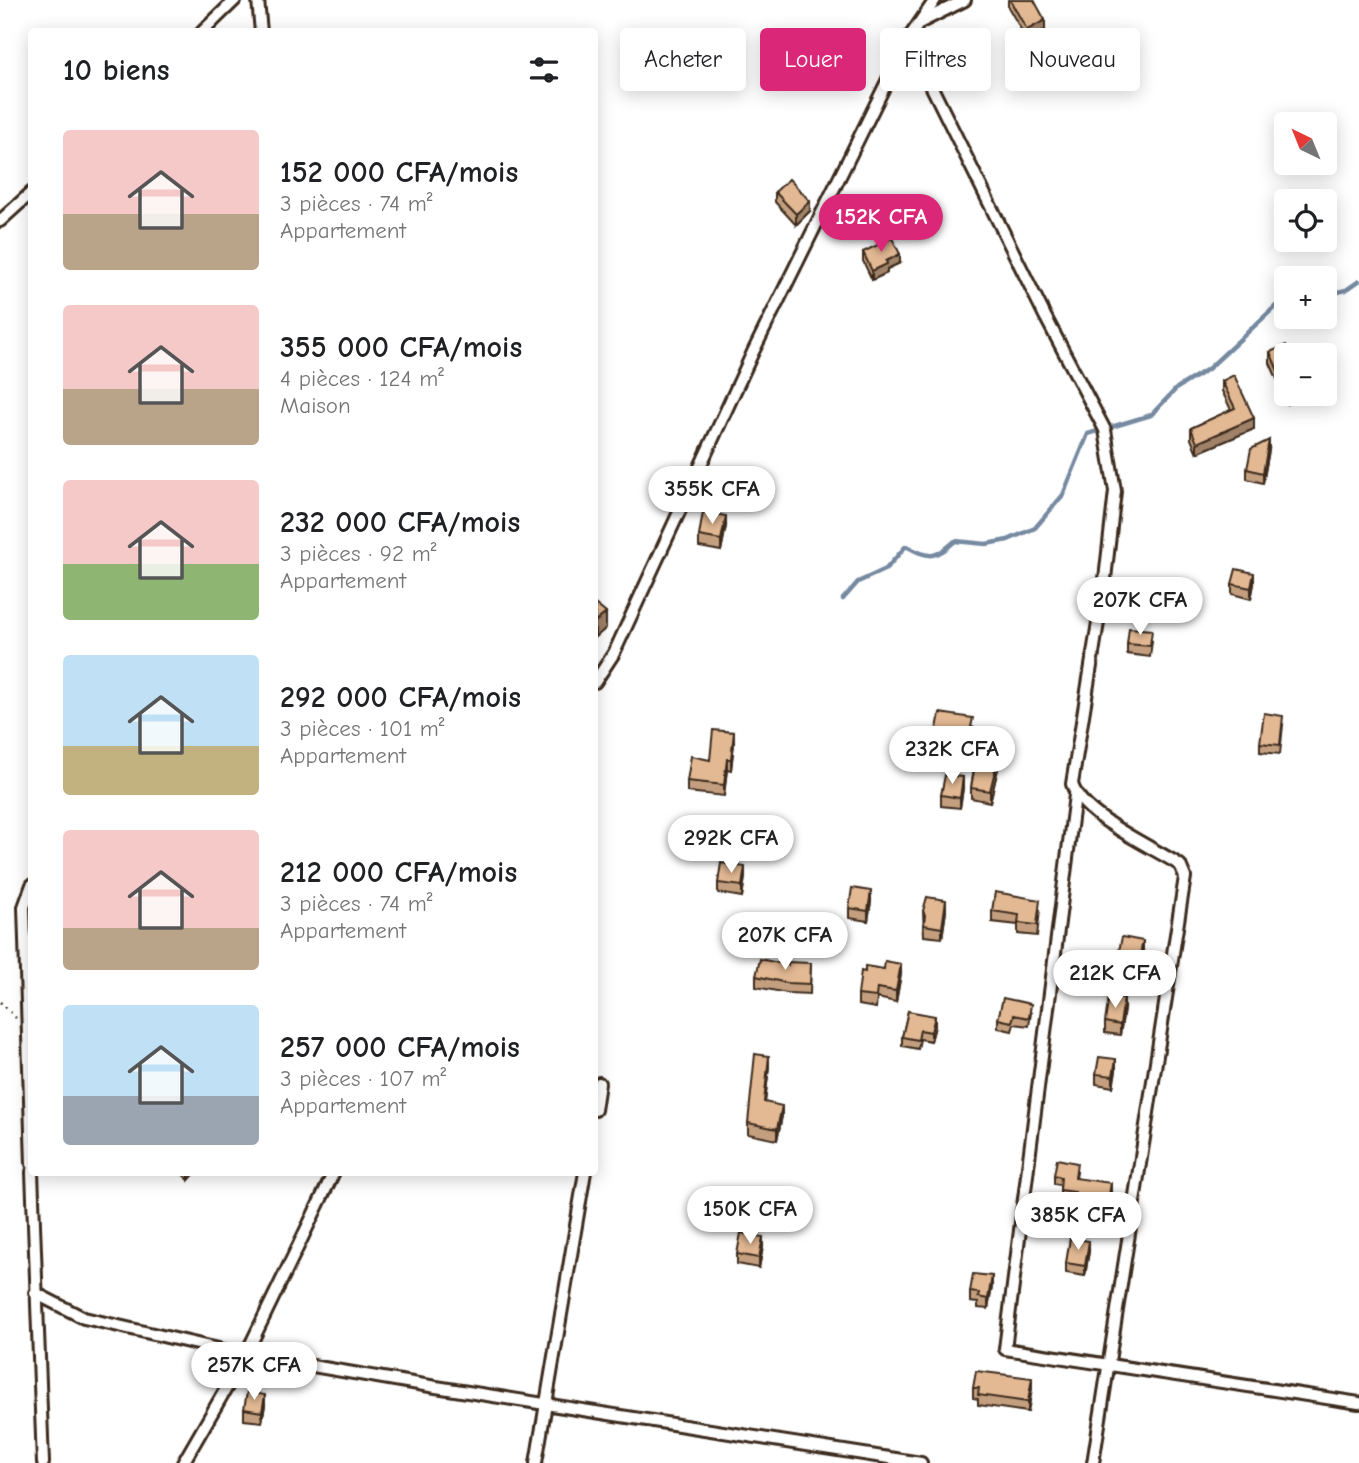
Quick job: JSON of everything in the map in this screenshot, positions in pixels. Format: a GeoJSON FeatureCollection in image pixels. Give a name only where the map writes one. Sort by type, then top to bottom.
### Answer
{"type":"FeatureCollection","features":[{"type":"Feature","properties":{"kind":"street"},"geometry":{"type":"LineString","coordinates":[[206,28],[236,0]]}},
{"type":"Feature","properties":{"kind":"street"},"geometry":{"type":"LineString","coordinates":[[258,0],[261,28]]}},
{"type":"Feature","properties":{"kind":"street"},"geometry":{"type":"LineString","coordinates":[[916,28],[935,0]]}},
{"type":"Feature","properties":{"kind":"street"},"geometry":{"type":"LineString","coordinates":[[919,23],[965,0]]}},
{"type":"Feature","properties":{"kind":"street"},"geometry":{"type":"LineString","coordinates":[[598,677],[614,653],[753,352],[882,91]]}},
{"type":"Feature","properties":{"kind":"street"},"geometry":{"type":"LineString","coordinates":[[934,91],[1045,316],[1105,430],[1115,491],[1105,579],[1072,784],[1075,794],[1005,1349],[1359,1403]]}},
{"type":"Feature","properties":{"kind":"street"},"geometry":{"type":"LineString","coordinates":[[0,221],[28,196]]}},
{"type":"Feature","properties":{"kind":"street"},"geometry":{"type":"LineString","coordinates":[[1075,794],[1091,812],[1180,865],[1185,877],[1093,1463]]}},
{"type":"Feature","properties":{"kind":"street"},"geometry":{"type":"LineString","coordinates":[[28,896],[24,907],[28,1031]]}},
{"type":"Feature","properties":{"kind":"street"},"geometry":{"type":"LineString","coordinates":[[598,1090],[599,1083]]}},
{"type":"Feature","properties":{"kind":"street"},"geometry":{"type":"LineString","coordinates":[[32,1176],[43,1463]]}},
{"type":"Feature","properties":{"kind":"street"},"geometry":{"type":"LineString","coordinates":[[183,1463],[246,1354],[332,1176]]}},
{"type":"Feature","properties":{"kind":"street"},"geometry":{"type":"LineString","coordinates":[[536,1463],[583,1176]]}},
{"type":"Feature","properties":{"kind":"street"},"geometry":{"type":"LineString","coordinates":[[35,1293],[84,1318],[246,1354],[855,1458],[921,1463]]}},
{"type":"Feature","properties":{"kind":"path"},"geometry":{"type":"LineString","coordinates":[[0,1003],[28,1031]]}},
{"type":"Feature","properties":{"kind":"building"},"geometry":{"type":"Polygon","coordinates":[[[1010,0],[1034,0],[1045,20],[1026,28],[1010,0]]]}},
{"type":"Feature","properties":{"kind":"building"},"geometry":{"type":"Polygon","coordinates":[[[789,179],[810,201],[796,214],[775,192],[789,179]]]}},
{"type":"Feature","properties":{"kind":"building"},"geometry":{"type":"Polygon","coordinates":[[[892,238],[900,254],[872,271],[863,252],[892,238]]]}},
{"type":"Feature","properties":{"kind":"building"},"geometry":{"type":"Polygon","coordinates":[[[1234,375],[1254,418],[1197,443],[1191,428],[1235,408],[1222,381],[1234,375]]]}},
{"type":"Feature","properties":{"kind":"building"},"geometry":{"type":"Polygon","coordinates":[[[1269,440],[1263,473],[1247,469],[1251,449],[1269,440]]]}},
{"type":"Feature","properties":{"kind":"building"},"geometry":{"type":"Polygon","coordinates":[[[703,512],[726,516],[721,540],[699,536],[703,512]]]}},
{"type":"Feature","properties":{"kind":"building"},"geometry":{"type":"Polygon","coordinates":[[[1236,569],[1254,573],[1251,588],[1232,584],[1236,569]]]}},
{"type":"Feature","properties":{"kind":"building"},"geometry":{"type":"Polygon","coordinates":[[[598,606],[606,613],[598,620],[598,606]]]}},
{"type":"Feature","properties":{"kind":"building"},"geometry":{"type":"Polygon","coordinates":[[[1129,628],[1152,630],[1150,646],[1127,644],[1129,628]]]}},
{"type":"Feature","properties":{"kind":"building"},"geometry":{"type":"Polygon","coordinates":[[[940,713],[973,718],[971,727],[1004,734],[990,791],[971,788],[979,741],[936,734],[940,713]]]}},
{"type":"Feature","properties":{"kind":"building"},"geometry":{"type":"Polygon","coordinates":[[[1264,713],[1283,716],[1280,745],[1260,743],[1264,713]]]}},
{"type":"Feature","properties":{"kind":"building"},"geometry":{"type":"Polygon","coordinates":[[[713,730],[734,732],[724,785],[687,781],[691,756],[710,760],[713,730]]]}},
{"type":"Feature","properties":{"kind":"building"},"geometry":{"type":"Polygon","coordinates":[[[945,775],[963,777],[960,798],[941,795],[945,775]]]}},
{"type":"Feature","properties":{"kind":"building"},"geometry":{"type":"Polygon","coordinates":[[[721,863],[745,867],[742,886],[718,883],[721,863]]]}},
{"type":"Feature","properties":{"kind":"building"},"geometry":{"type":"Polygon","coordinates":[[[852,888],[871,891],[868,911],[849,908],[852,888]]]}},
{"type":"Feature","properties":{"kind":"building"},"geometry":{"type":"Polygon","coordinates":[[[995,892],[1040,900],[1037,925],[1018,923],[1019,915],[992,911],[995,892]]]}},
{"type":"Feature","properties":{"kind":"building"},"geometry":{"type":"Polygon","coordinates":[[[927,897],[946,900],[942,928],[924,925],[923,911],[927,897]]]}},
{"type":"Feature","properties":{"kind":"building"},"geometry":{"type":"Polygon","coordinates":[[[1122,937],[1143,941],[1138,964],[1117,960],[1122,937]]]}},
{"type":"Feature","properties":{"kind":"building"},"geometry":{"type":"Polygon","coordinates":[[[760,959],[788,965],[788,962],[811,963],[810,984],[787,983],[756,976],[760,959]]]}},
{"type":"Feature","properties":{"kind":"building"},"geometry":{"type":"Polygon","coordinates":[[[885,961],[901,964],[896,991],[877,988],[876,997],[858,995],[861,971],[865,972],[865,966],[884,969],[885,961]]]}},
{"type":"Feature","properties":{"kind":"building"},"geometry":{"type":"Polygon","coordinates":[[[1109,996],[1124,998],[1120,1025],[1105,1022],[1109,996]]]}},
{"type":"Feature","properties":{"kind":"building"},"geometry":{"type":"Polygon","coordinates":[[[1003,998],[1031,1004],[1029,1018],[1014,1015],[1012,1022],[998,1019],[1003,998]]]}},
{"type":"Feature","properties":{"kind":"building"},"geometry":{"type":"Polygon","coordinates":[[[908,1011],[935,1016],[931,1032],[920,1030],[918,1040],[902,1037],[908,1011]]]}},
{"type":"Feature","properties":{"kind":"building"},"geometry":{"type":"Polygon","coordinates":[[[755,1054],[769,1056],[764,1102],[782,1106],[777,1129],[748,1123],[755,1054]]]}},
{"type":"Feature","properties":{"kind":"building"},"geometry":{"type":"Polygon","coordinates":[[[1099,1057],[1116,1059],[1113,1076],[1096,1074],[1099,1057]]]}},
{"type":"Feature","properties":{"kind":"building"},"geometry":{"type":"Polygon","coordinates":[[[1057,1159],[1077,1163],[1075,1178],[1111,1183],[1107,1207],[1074,1202],[1075,1192],[1060,1190],[1061,1177],[1054,1175],[1057,1159]]]}},
{"type":"Feature","properties":{"kind":"building"},"geometry":{"type":"Polygon","coordinates":[[[741,1233],[763,1237],[759,1258],[737,1254],[741,1233]]]}},
{"type":"Feature","properties":{"kind":"building"},"geometry":{"type":"Polygon","coordinates":[[[1070,1238],[1089,1241],[1085,1266],[1066,1263],[1070,1238]]]}},
{"type":"Feature","properties":{"kind":"building"},"geometry":{"type":"Polygon","coordinates":[[[973,1274],[992,1276],[988,1299],[978,1297],[979,1293],[970,1292],[973,1274]]]}},
{"type":"Feature","properties":{"kind":"building"},"geometry":{"type":"Polygon","coordinates":[[[976,1371],[1032,1378],[1028,1402],[978,1395],[979,1388],[973,1388],[976,1371]]]}},
{"type":"Feature","properties":{"kind":"building"},"geometry":{"type":"Polygon","coordinates":[[[247,1392],[265,1395],[262,1412],[244,1409],[247,1392]]]}},
{"type":"Feature","properties":{"kind":"waterway"},"geometry":{"type":"LineString","coordinates":[[1337,292],[1346,290],[1359,281]]}},
{"type":"Feature","properties":{"kind":"waterway"},"geometry":{"type":"LineString","coordinates":[[843,599],[858,582],[886,569],[906,546],[932,555],[955,541],[986,544],[1008,540],[1035,528],[1063,495],[1088,434],[1151,415],[1177,388],[1208,369],[1274,308]]}}]}
